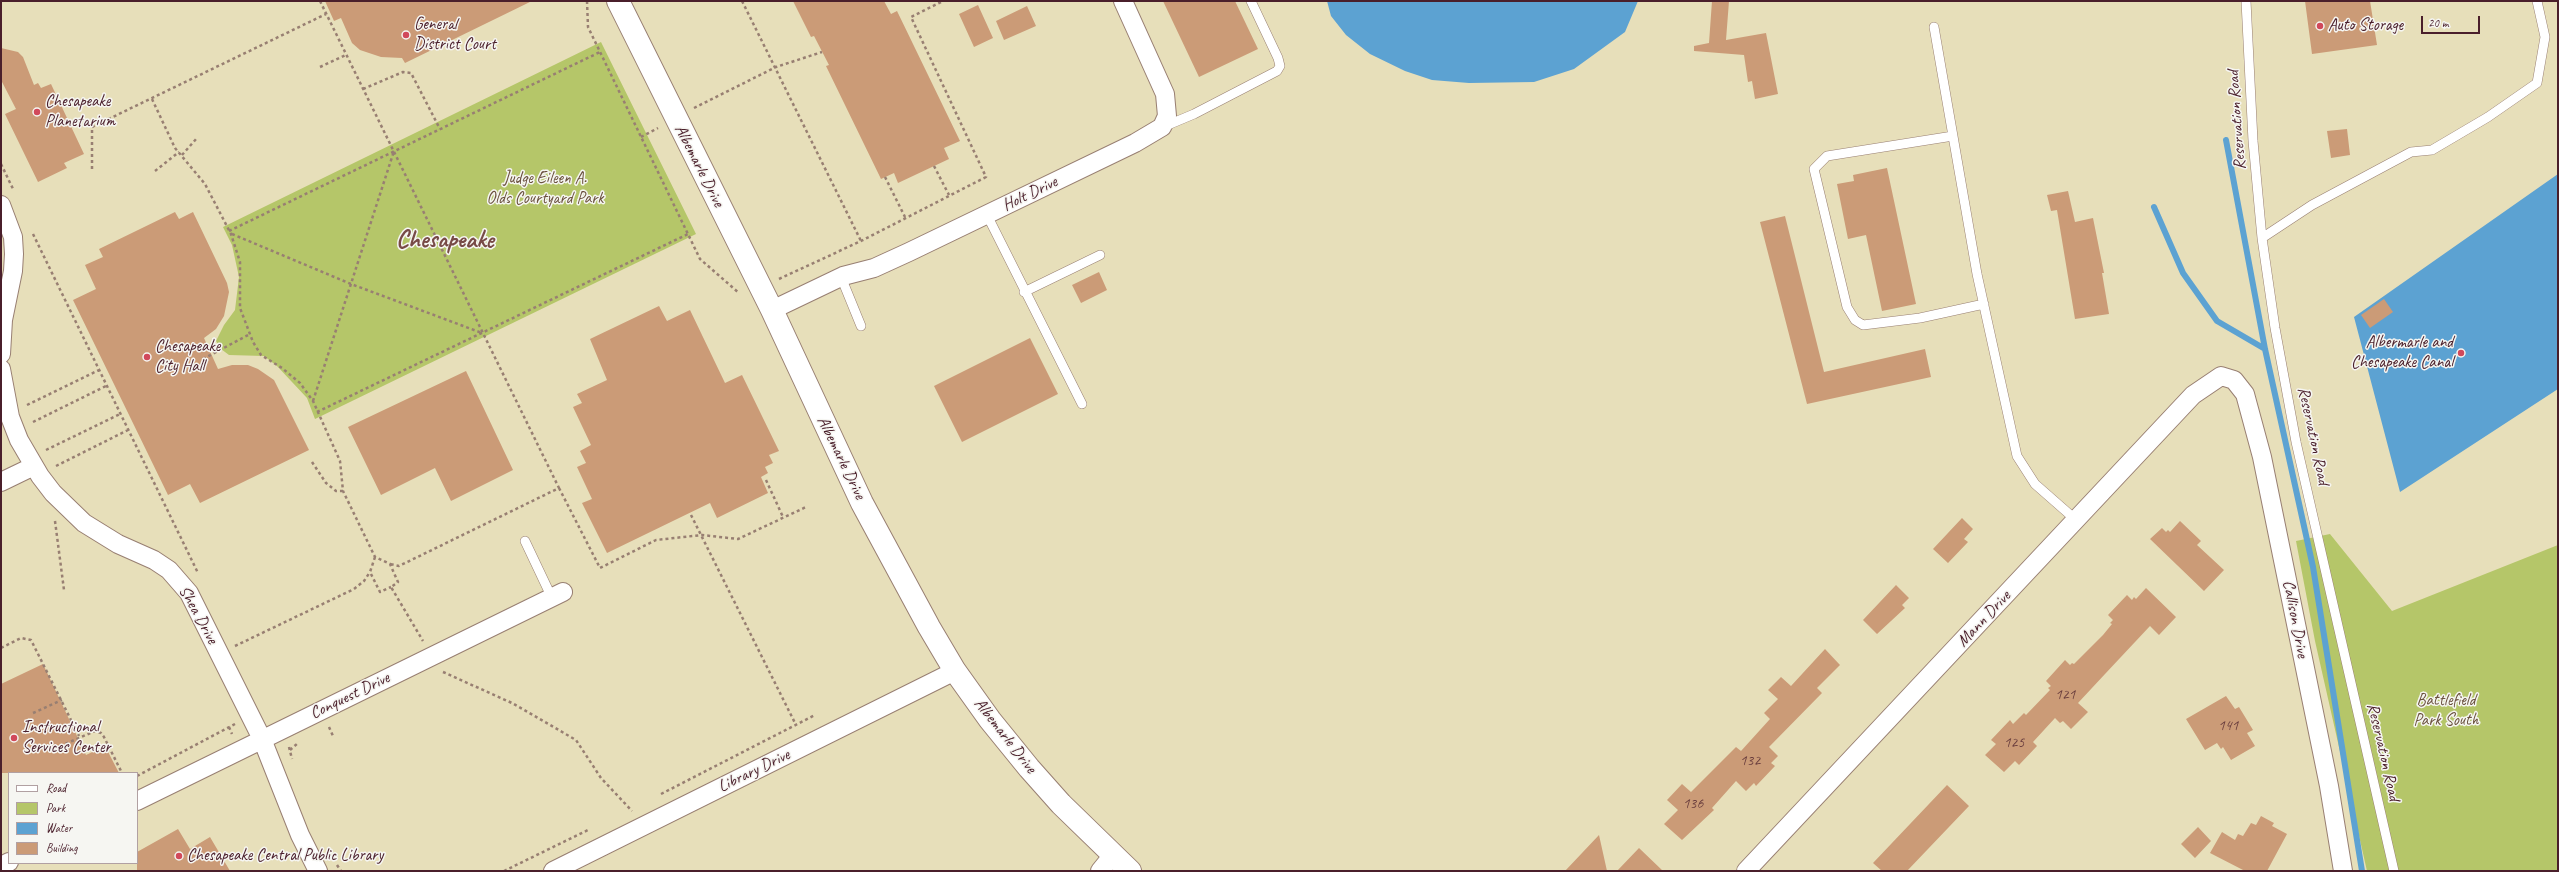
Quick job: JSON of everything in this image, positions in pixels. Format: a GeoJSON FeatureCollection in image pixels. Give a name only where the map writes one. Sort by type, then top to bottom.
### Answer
{"type":"FeatureCollection","features":[{"type":"Feature","properties":{"kind":"street","name":"Albemarle Drive"},"geometry":{"type":"LineString","coordinates":[[618,1],[772,310],[870,517],[955,671],[990,720],[1028,768],[1061,804],[1106,863],[1130,871]]}},
{"type":"Feature","properties":{"kind":"street"},"geometry":{"type":"LineString","coordinates":[[1123,1],[1165,94],[1167,116],[1162,127]]}},
{"type":"Feature","properties":{"kind":"street","name":"Holt Drive"},"geometry":{"type":"LineString","coordinates":[[772,310],[841,277],[874,268],[987,215],[1135,143],[1162,127]]}},
{"type":"Feature","properties":{"kind":"street"},"geometry":{"type":"LineString","coordinates":[[1,205],[13,237],[14,254],[13,271],[3,320],[1,354]]}},
{"type":"Feature","properties":{"kind":"street","name":"Shea Drive"},"geometry":{"type":"LineString","coordinates":[[1,369],[7,425],[53,493],[84,522],[118,544],[154,560],[179,580],[189,593],[262,739],[300,834],[318,871]]}},
{"type":"Feature","properties":{"kind":"street","name":"Mann Drive"},"geometry":{"type":"LineString","coordinates":[[1746,871],[2193,395],[2216,378],[2227,377]]}},
{"type":"Feature","properties":{"kind":"street","name":"Callison Drive"},"geometry":{"type":"LineString","coordinates":[[2227,377],[2234,380],[2245,394],[2262,457],[2329,786],[2342,870]]}},
{"type":"Feature","properties":{"kind":"street"},"geometry":{"type":"LineString","coordinates":[[1,482],[34,466]]}},
{"type":"Feature","properties":{"kind":"street","name":"Conquest Drive"},"geometry":{"type":"LineString","coordinates":[[138,801],[557,595]]}},
{"type":"Feature","properties":{"kind":"street","name":"Library Drive"},"geometry":{"type":"LineString","coordinates":[[554,871],[955,671]]}},
{"type":"Feature","properties":{"kind":"lane"},"geometry":{"type":"LineString","coordinates":[[1162,127],[1270,77],[1279,69],[1278,58],[1251,1]]}},
{"type":"Feature","properties":{"kind":"lane","name":"Reservation Road"},"geometry":{"type":"LineString","coordinates":[[2246,1],[2253,141],[2262,238],[2275,328],[2296,442],[2394,871]]}},
{"type":"Feature","properties":{"kind":"lane"},"geometry":{"type":"LineString","coordinates":[[2262,238],[2312,206],[2411,152],[2432,150],[2488,117],[2537,83],[2544,37],[2537,1]]}},
{"type":"Feature","properties":{"kind":"lane"},"geometry":{"type":"LineString","coordinates":[[1934,27],[1984,304],[2018,456],[2035,484],[2076,520]]}},
{"type":"Feature","properties":{"kind":"lane"},"geometry":{"type":"LineString","coordinates":[[1953,136],[1827,156],[1814,169],[1847,307],[1855,320],[1863,325],[1920,318],[1984,304]]}},
{"type":"Feature","properties":{"kind":"lane"},"geometry":{"type":"LineString","coordinates":[[987,215],[1024,292],[1082,404]]}},
{"type":"Feature","properties":{"kind":"lane"},"geometry":{"type":"LineString","coordinates":[[1024,292],[1100,255]]}},
{"type":"Feature","properties":{"kind":"lane"},"geometry":{"type":"LineString","coordinates":[[841,277],[862,326]]}},
{"type":"Feature","properties":{"kind":"lane"},"geometry":{"type":"LineString","coordinates":[[525,541],[557,595]]}},
{"type":"Feature","properties":{"kind":"path"},"geometry":{"type":"LineString","coordinates":[[320,1],[482,333],[513,391],[559,488],[600,568],[656,540],[702,535],[738,539],[806,507]]}},
{"type":"Feature","properties":{"kind":"path"},"geometry":{"type":"LineString","coordinates":[[587,1],[588,27],[700,259],[743,296],[861,241],[905,217],[986,177],[911,17],[943,1]]}},
{"type":"Feature","properties":{"kind":"path"},"geometry":{"type":"LineString","coordinates":[[742,1],[861,241]]}},
{"type":"Feature","properties":{"kind":"path"},"geometry":{"type":"LineString","coordinates":[[92,169],[92,127],[326,14]]}},
{"type":"Feature","properties":{"kind":"path"},"geometry":{"type":"LineString","coordinates":[[229,231],[600,52]]}},
{"type":"Feature","properties":{"kind":"path"},"geometry":{"type":"LineString","coordinates":[[641,137],[675,117],[776,67],[822,52]]}},
{"type":"Feature","properties":{"kind":"path"},"geometry":{"type":"LineString","coordinates":[[320,67],[346,55]]}},
{"type":"Feature","properties":{"kind":"path"},"geometry":{"type":"LineString","coordinates":[[363,88],[403,72],[411,73],[440,129]]}},
{"type":"Feature","properties":{"kind":"path"},"geometry":{"type":"LineString","coordinates":[[152,99],[179,152],[205,184],[231,234],[240,262],[240,308],[250,334],[261,355],[282,368],[300,383],[313,401],[340,461],[343,491],[375,557],[390,564],[399,566],[559,488]]}},
{"type":"Feature","properties":{"kind":"path"},"geometry":{"type":"LineString","coordinates":[[182,155],[197,138]]}},
{"type":"Feature","properties":{"kind":"path"},"geometry":{"type":"LineString","coordinates":[[155,171],[179,152]]}},
{"type":"Feature","properties":{"kind":"path"},"geometry":{"type":"LineString","coordinates":[[313,401],[394,152]]}},
{"type":"Feature","properties":{"kind":"path"},"geometry":{"type":"LineString","coordinates":[[1,164],[17,198]]}},
{"type":"Feature","properties":{"kind":"path"},"geometry":{"type":"LineString","coordinates":[[934,166],[949,196]]}},
{"type":"Feature","properties":{"kind":"path"},"geometry":{"type":"LineString","coordinates":[[886,177],[905,217]]}},
{"type":"Feature","properties":{"kind":"path"},"geometry":{"type":"LineString","coordinates":[[32,232],[200,577]]}},
{"type":"Feature","properties":{"kind":"path"},"geometry":{"type":"LineString","coordinates":[[231,234],[351,284],[482,333]]}},
{"type":"Feature","properties":{"kind":"path"},"geometry":{"type":"LineString","coordinates":[[317,412],[688,234]]}},
{"type":"Feature","properties":{"kind":"path"},"geometry":{"type":"LineString","coordinates":[[203,359],[250,334]]}},
{"type":"Feature","properties":{"kind":"path"},"geometry":{"type":"LineString","coordinates":[[25,406],[99,370]]}},
{"type":"Feature","properties":{"kind":"path"},"geometry":{"type":"LineString","coordinates":[[33,422],[106,386]]}},
{"type":"Feature","properties":{"kind":"path"},"geometry":{"type":"LineString","coordinates":[[46,450],[120,414]]}},
{"type":"Feature","properties":{"kind":"path"},"geometry":{"type":"LineString","coordinates":[[54,467],[128,430]]}},
{"type":"Feature","properties":{"kind":"path"},"geometry":{"type":"LineString","coordinates":[[312,462],[326,483],[336,491],[343,491]]}},
{"type":"Feature","properties":{"kind":"path"},"geometry":{"type":"LineString","coordinates":[[766,480],[783,517]]}},
{"type":"Feature","properties":{"kind":"path"},"geometry":{"type":"LineString","coordinates":[[691,515],[796,724]]}},
{"type":"Feature","properties":{"kind":"path"},"geometry":{"type":"LineString","coordinates":[[234,646],[354,589],[364,581],[370,572],[375,557]]}},
{"type":"Feature","properties":{"kind":"path"},"geometry":{"type":"LineString","coordinates":[[370,572],[380,592],[398,582],[390,564]]}},
{"type":"Feature","properties":{"kind":"path"},"geometry":{"type":"LineString","coordinates":[[391,587],[432,656],[446,675],[478,686],[576,740],[601,778],[631,810],[643,827]]}},
{"type":"Feature","properties":{"kind":"path"},"geometry":{"type":"LineString","coordinates":[[1,648],[21,638],[31,640],[79,736]]}},
{"type":"Feature","properties":{"kind":"path"},"geometry":{"type":"LineString","coordinates":[[231,640],[237,653]]}},
{"type":"Feature","properties":{"kind":"path"},"geometry":{"type":"LineString","coordinates":[[33,713],[62,700]]}},
{"type":"Feature","properties":{"kind":"path"},"geometry":{"type":"LineString","coordinates":[[658,795],[815,715]]}},
{"type":"Feature","properties":{"kind":"path"},"geometry":{"type":"LineString","coordinates":[[138,775],[214,737],[250,716]]}},
{"type":"Feature","properties":{"kind":"path"},"geometry":{"type":"LineString","coordinates":[[328,725],[333,736]]}},
{"type":"Feature","properties":{"kind":"path"},"geometry":{"type":"LineString","coordinates":[[280,730],[290,750],[292,762]]}},
{"type":"Feature","properties":{"kind":"path"},"geometry":{"type":"LineString","coordinates":[[49,751],[79,736],[95,731],[101,733],[121,772]]}},
{"type":"Feature","properties":{"kind":"path"},"geometry":{"type":"LineString","coordinates":[[624,813],[638,806]]}},
{"type":"Feature","properties":{"kind":"path"},"geometry":{"type":"LineString","coordinates":[[504,871],[596,827]]}},
{"type":"Feature","properties":{"kind":"path"},"geometry":{"type":"LineString","coordinates":[[335,861],[341,871]]}},
{"type":"Feature","properties":{"kind":"green space","name":"Judge Eileen A. Olds Courtyard Park"},"geometry":{"type":"Polygon","coordinates":[[[601,42],[696,234],[315,419],[307,398],[277,366],[264,356],[229,355],[221,349],[216,341],[224,325],[235,310],[239,277],[232,245],[223,227],[601,42]]]}},
{"type":"Feature","properties":{"kind":"green space","name":"Battlefield Park South"},"geometry":{"type":"Polygon","coordinates":[[[2330,534],[2392,611],[2558,545],[2558,871],[2367,871],[2315,641],[2296,541],[2330,534]]]}},
{"type":"Feature","properties":{"kind":"water"},"geometry":{"type":"Polygon","coordinates":[[[1327,1],[1638,1],[1625,32],[1574,69],[1534,82],[1469,83],[1432,80],[1405,71],[1370,54],[1346,35],[1331,16],[1327,1]]]}},
{"type":"Feature","properties":{"kind":"water","name":"Albermarle and Chesapeake Canal"},"geometry":{"type":"Polygon","coordinates":[[[2558,174],[2558,389],[2400,492],[2354,317],[2558,174]]]}},
{"type":"Feature","properties":{"kind":"building","name":"General District Court"},"geometry":{"type":"Polygon","coordinates":[[[325,1],[532,1],[405,63],[402,58],[381,57],[360,50],[352,43],[341,18],[334,21],[325,1]]]}},
{"type":"Feature","properties":{"kind":"building"},"geometry":{"type":"Polygon","coordinates":[[[793,1],[884,1],[891,14],[897,11],[960,141],[944,148],[949,159],[898,183],[894,173],[881,179],[826,66],[829,65],[814,36],[811,37],[793,1]]]}},
{"type":"Feature","properties":{"kind":"building"},"geometry":{"type":"Polygon","coordinates":[[[1163,1],[1235,1],[1258,49],[1199,77],[1163,1]]]}},
{"type":"Feature","properties":{"kind":"building"},"geometry":{"type":"Polygon","coordinates":[[[1712,1],[1729,1],[1726,40],[1766,33],[1778,94],[1755,99],[1752,81],[1748,82],[1744,55],[1694,51],[1694,46],[1709,43],[1712,1]]]}},
{"type":"Feature","properties":{"kind":"building"},"geometry":{"type":"Polygon","coordinates":[[[2305,1],[2370,1],[2377,45],[2312,54],[2305,1]]]}},
{"type":"Feature","properties":{"kind":"building"},"geometry":{"type":"Polygon","coordinates":[[[978,5],[993,38],[974,47],[959,14],[978,5]]]}},
{"type":"Feature","properties":{"kind":"building"},"geometry":{"type":"Polygon","coordinates":[[[1027,6],[1036,26],[1004,40],[996,21],[1027,6]]]}},
{"type":"Feature","properties":{"kind":"building","name":"Chesapeake Planetarium"},"geometry":{"type":"Polygon","coordinates":[[[1,48],[18,52],[23,57],[34,85],[38,83],[41,88],[51,84],[84,154],[64,163],[67,168],[38,182],[5,114],[16,109],[1,80],[1,48]]]}},
{"type":"Feature","properties":{"kind":"building"},"geometry":{"type":"Polygon","coordinates":[[[2347,129],[2350,155],[2331,158],[2327,131],[2347,129]]]}},
{"type":"Feature","properties":{"kind":"building"},"geometry":{"type":"Polygon","coordinates":[[[1887,168],[1916,304],[1882,311],[1866,235],[1848,239],[1837,184],[1854,181],[1853,175],[1887,168]]]}},
{"type":"Feature","properties":{"kind":"building"},"geometry":{"type":"Polygon","coordinates":[[[2068,191],[2075,222],[2093,218],[2104,273],[2102,273],[2109,314],[2075,319],[2057,210],[2051,211],[2047,195],[2068,191]]]}},
{"type":"Feature","properties":{"kind":"building","name":"Chesapeake City Hall"},"geometry":{"type":"Polygon","coordinates":[[[175,212],[179,219],[193,212],[227,283],[229,292],[224,316],[216,329],[204,338],[218,369],[232,365],[248,365],[258,369],[274,380],[309,450],[200,503],[190,484],[168,495],[73,300],[96,289],[85,265],[103,257],[99,249],[175,212]]]}},
{"type":"Feature","properties":{"kind":"building"},"geometry":{"type":"Polygon","coordinates":[[[1785,216],[1824,372],[1925,349],[1931,377],[1807,404],[1760,222],[1785,216]]]}},
{"type":"Feature","properties":{"kind":"building"},"geometry":{"type":"Polygon","coordinates":[[[1099,272],[1107,290],[1081,303],[1072,285],[1099,272]]]}},
{"type":"Feature","properties":{"kind":"building"},"geometry":{"type":"Polygon","coordinates":[[[2384,299],[2393,312],[2370,328],[2361,315],[2384,299]]]}},
{"type":"Feature","properties":{"kind":"building"},"geometry":{"type":"Polygon","coordinates":[[[659,306],[667,321],[690,310],[725,383],[742,375],[779,451],[769,455],[773,463],[765,467],[768,473],[761,477],[768,493],[717,518],[710,503],[607,553],[582,503],[592,499],[577,467],[586,463],[580,451],[591,445],[573,407],[582,403],[577,394],[607,380],[590,339],[659,306]]]}},
{"type":"Feature","properties":{"kind":"building"},"geometry":{"type":"Polygon","coordinates":[[[1030,338],[1058,394],[962,442],[934,386],[1030,338]]]}},
{"type":"Feature","properties":{"kind":"building"},"geometry":{"type":"Polygon","coordinates":[[[466,371],[513,470],[451,501],[435,468],[381,495],[348,427],[466,371]]]}},
{"type":"Feature","properties":{"kind":"building"},"geometry":{"type":"Polygon","coordinates":[[[1962,518],[1973,529],[1964,539],[1968,542],[1948,563],[1933,549],[1962,518]]]}},
{"type":"Feature","properties":{"kind":"building"},"geometry":{"type":"Polygon","coordinates":[[[2180,521],[2201,541],[2197,545],[2224,570],[2204,591],[2150,539],[2162,528],[2166,532],[2168,530],[2170,532],[2180,521]]]}},
{"type":"Feature","properties":{"kind":"building"},"geometry":{"type":"Polygon","coordinates":[[[1896,585],[1909,598],[1902,605],[1905,608],[1877,634],[1863,620],[1896,585]]]}},
{"type":"Feature","properties":{"kind":"building"},"geometry":{"type":"Polygon","coordinates":[[[2146,588],[2176,617],[2159,635],[2150,626],[2105,674],[2078,703],[2088,712],[2071,729],[2063,721],[2060,723],[2055,718],[2033,742],[2037,746],[2019,765],[2015,761],[2004,772],[1985,755],[1996,744],[1991,740],[2010,720],[2013,724],[2024,713],[2026,715],[2050,690],[2048,688],[2051,686],[2046,681],[2065,660],[2070,665],[2072,663],[2074,664],[2103,635],[2112,624],[2110,623],[2113,620],[2108,615],[2127,595],[2132,600],[2134,597],[2136,599],[2146,588]]]}},
{"type":"Feature","properties":{"kind":"building"},"geometry":{"type":"Polygon","coordinates":[[[1825,649],[1840,665],[1817,688],[1822,693],[1769,747],[1778,756],[1771,763],[1775,766],[1756,786],[1754,783],[1746,791],[1736,781],[1712,808],[1714,810],[1682,840],[1664,824],[1678,810],[1667,800],[1682,784],[1691,792],[1736,747],[1741,751],[1770,719],[1764,713],[1778,699],[1768,690],[1781,677],[1791,686],[1825,649]]]}},
{"type":"Feature","properties":{"kind":"building"},"geometry":{"type":"Polygon","coordinates":[[[43,664],[86,755],[105,746],[118,772],[1,773],[1,684],[43,664]]]}},
{"type":"Feature","properties":{"kind":"building"},"geometry":{"type":"Polygon","coordinates":[[[2226,696],[2235,709],[2239,707],[2253,730],[2247,733],[2255,746],[2231,760],[2223,747],[2221,749],[2217,743],[2205,750],[2186,719],[2226,696]]]}},
{"type":"Feature","properties":{"kind":"building"},"geometry":{"type":"Polygon","coordinates":[[[1947,785],[1969,806],[1907,871],[1882,871],[1873,863],[1947,785]]]}},
{"type":"Feature","properties":{"kind":"building"},"geometry":{"type":"Polygon","coordinates":[[[2261,816],[2274,823],[2272,826],[2287,834],[2267,871],[2245,871],[2210,853],[2222,832],[2235,840],[2238,834],[2243,836],[2251,823],[2256,825],[2261,816]]]}},
{"type":"Feature","properties":{"kind":"building"},"geometry":{"type":"Polygon","coordinates":[[[2198,827],[2211,841],[2195,858],[2181,844],[2198,827]]]}},
{"type":"Feature","properties":{"kind":"building","name":"Chesapeake Central Public Library"},"geometry":{"type":"Polygon","coordinates":[[[178,829],[190,849],[210,837],[230,871],[137,871],[138,851],[178,829]]]}},
{"type":"Feature","properties":{"kind":"building"},"geometry":{"type":"Polygon","coordinates":[[[1599,835],[1607,871],[1565,871],[1599,835]]]}},
{"type":"Feature","properties":{"kind":"building"},"geometry":{"type":"Polygon","coordinates":[[[1639,848],[1663,871],[1617,871],[1639,848]]]}},
{"type":"Feature","properties":{"kind":"waterway"},"geometry":{"type":"LineString","coordinates":[[2226,140],[2265,349],[2313,567],[2362,871]]}},
{"type":"Feature","properties":{"kind":"waterway"},"geometry":{"type":"LineString","coordinates":[[2154,207],[2183,273],[2217,321],[2265,349]]}},
{"type":"Feature","properties":{"kind":"place","name":"Auto Storage"},"geometry":{"type":"Point","coordinates":[2320,26]}},
{"type":"Feature","properties":{"kind":"place","name":"General District Court"},"geometry":{"type":"Point","coordinates":[406,35]}},
{"type":"Feature","properties":{"kind":"place","name":"Chesapeake Planetarium"},"geometry":{"type":"Point","coordinates":[37,112]}},
{"type":"Feature","properties":{"kind":"place","name":"Albermarle and Chesapeake Canal"},"geometry":{"type":"Point","coordinates":[2461,353]}},
{"type":"Feature","properties":{"kind":"place","name":"Chesapeake City Hall"},"geometry":{"type":"Point","coordinates":[147,357]}},
{"type":"Feature","properties":{"kind":"place","name":"Instructional Services Center"},"geometry":{"type":"Point","coordinates":[14,738]}},
{"type":"Feature","properties":{"kind":"place","name":"Chesapeake Central Public Library"},"geometry":{"type":"Point","coordinates":[179,856]}},
{"type":"Feature","properties":{"kind":"district","name":"Chesapeake"},"geometry":{"type":"Point","coordinates":[445,240]}}]}
